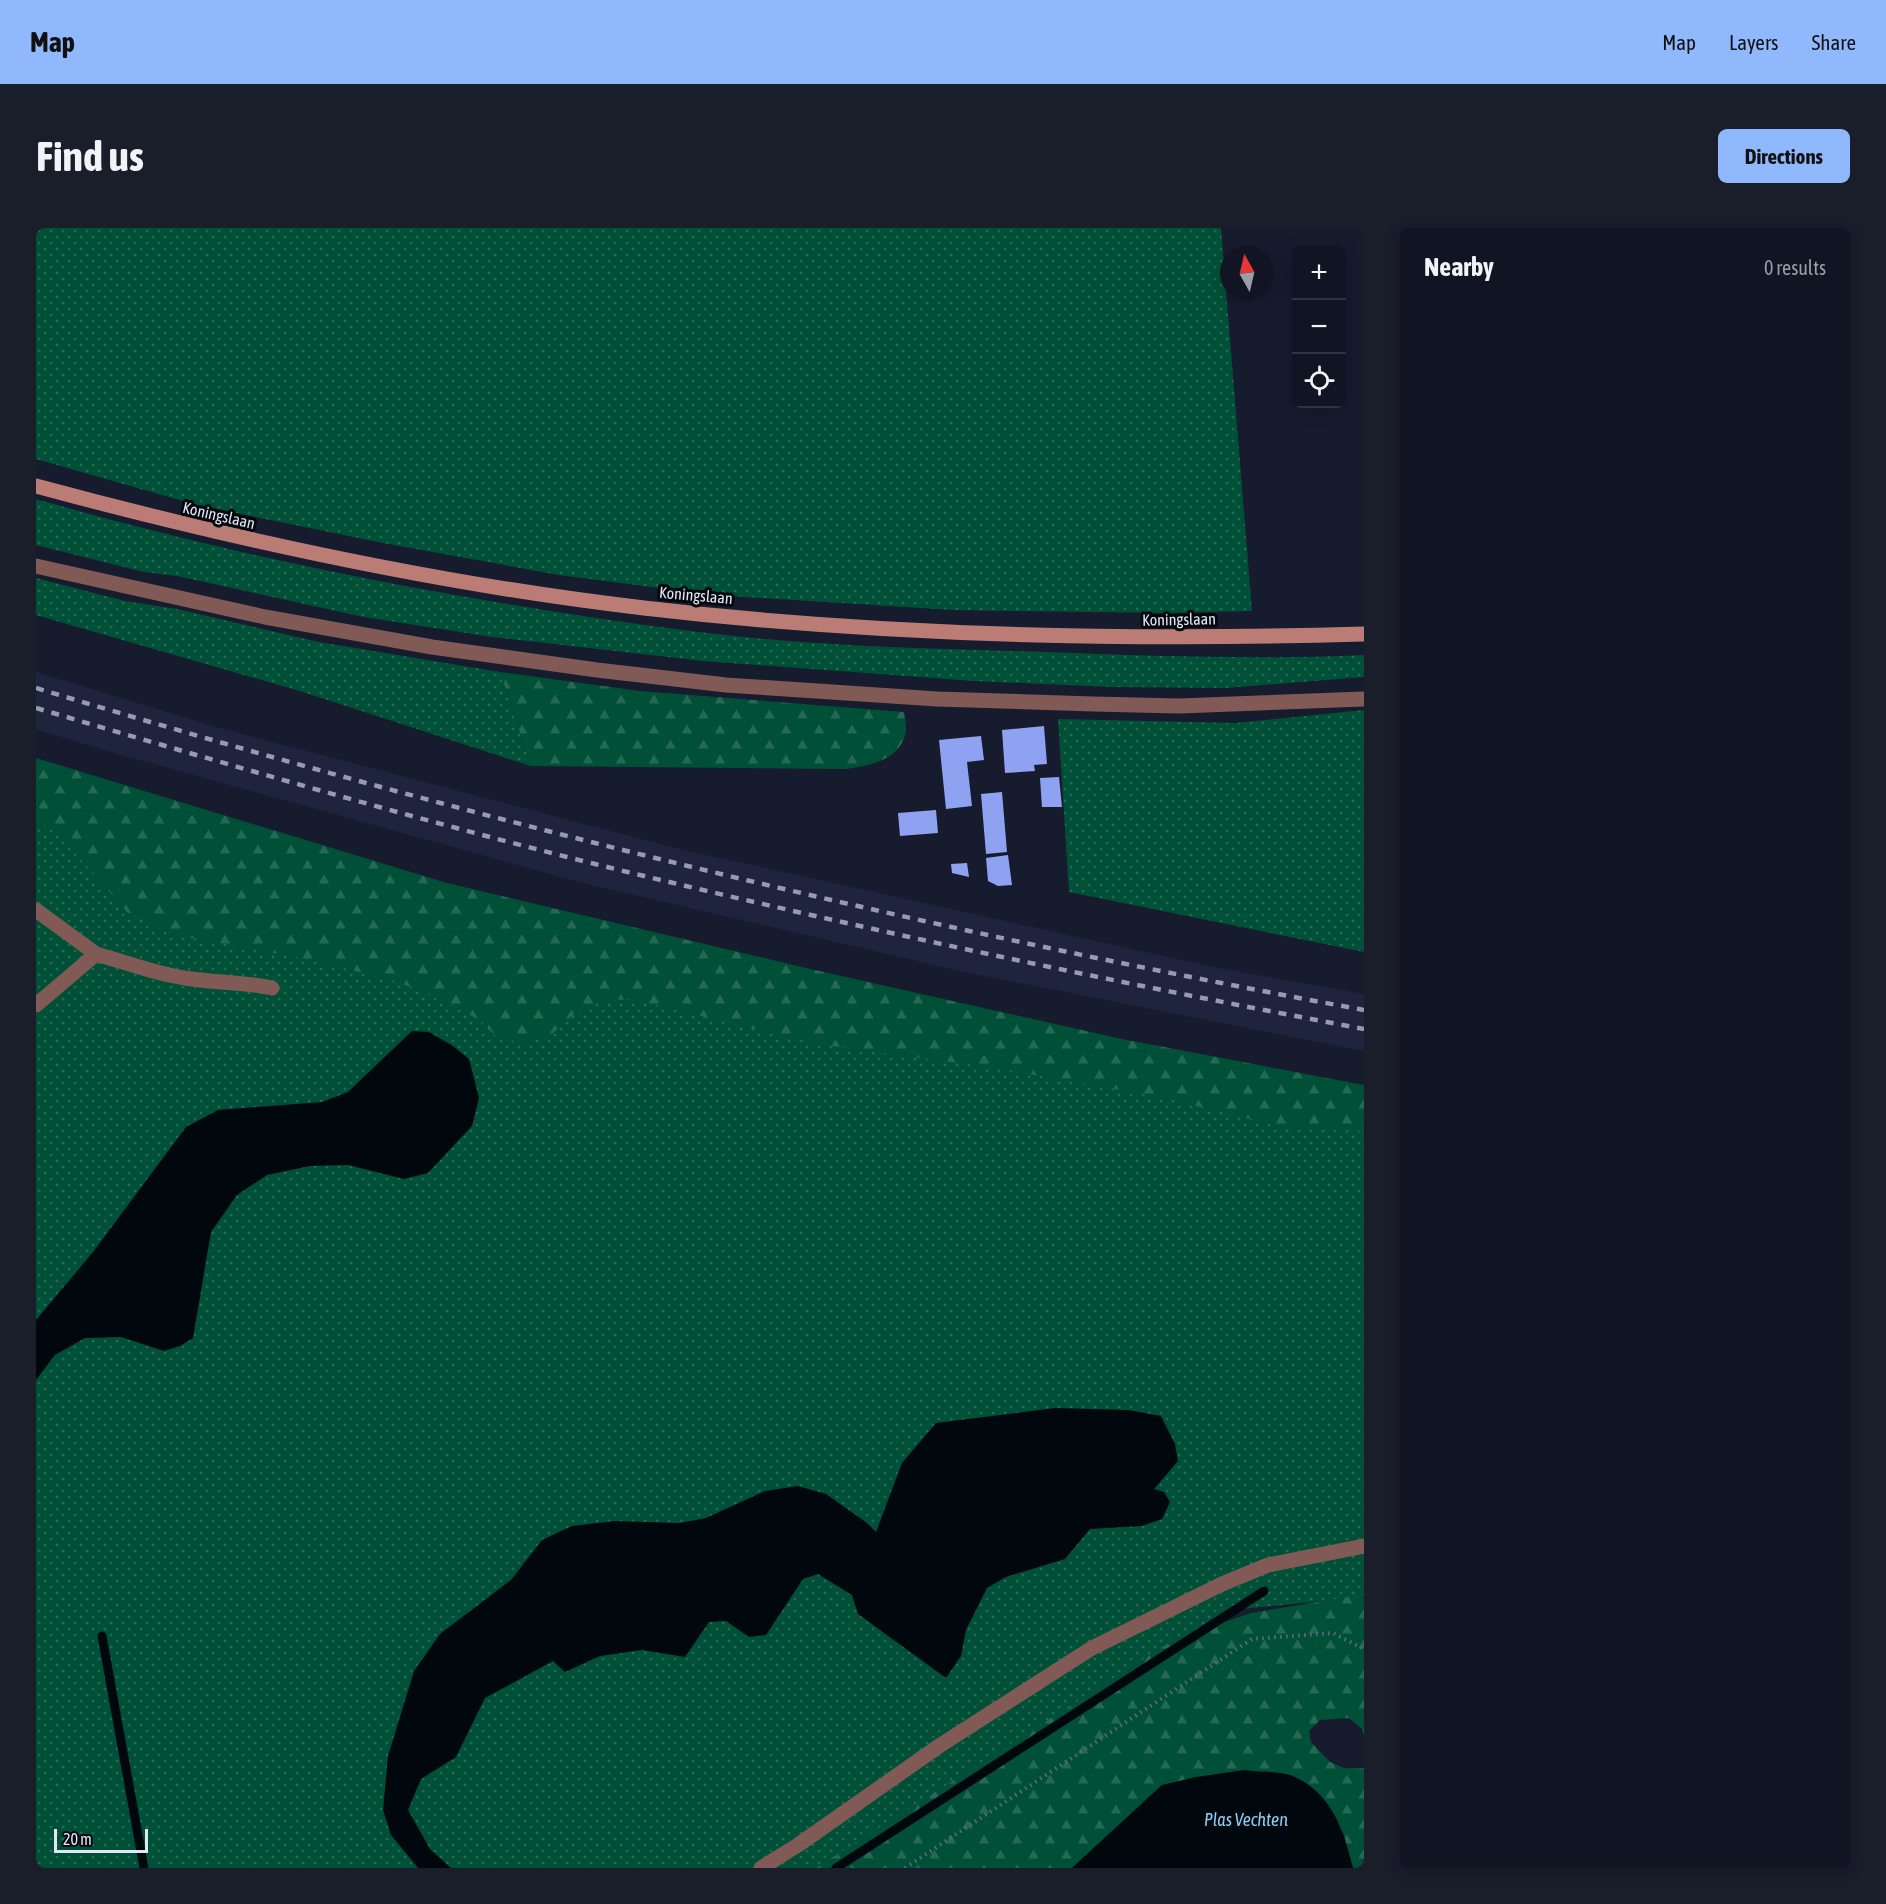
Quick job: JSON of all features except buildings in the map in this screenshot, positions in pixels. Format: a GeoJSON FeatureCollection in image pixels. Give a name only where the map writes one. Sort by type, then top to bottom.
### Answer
{"type":"FeatureCollection","features":[{"type":"Feature","properties":{"kind":"main road","name":"Koningslaan"},"geometry":{"type":"LineString","coordinates":[[36,486],[166,521],[299,552],[470,583],[644,608],[797,622],[969,633],[1140,638],[1364,634]]}},
{"type":"Feature","properties":{"kind":"street"},"geometry":{"type":"LineString","coordinates":[[36,566],[265,617],[432,647],[726,686],[937,699],[1147,706],[1252,705],[1364,699]]}},
{"type":"Feature","properties":{"kind":"street"},"geometry":{"type":"LineString","coordinates":[[36,910],[96,954],[155,972],[193,979],[245,982],[272,988]]}},
{"type":"Feature","properties":{"kind":"street"},"geometry":{"type":"LineString","coordinates":[[36,1005],[96,954]]}},
{"type":"Feature","properties":{"kind":"street"},"geometry":{"type":"LineString","coordinates":[[761,1868],[798,1845],[939,1746],[1092,1648],[1222,1584],[1268,1565],[1364,1546]]}},
{"type":"Feature","properties":{"kind":"path"},"geometry":{"type":"LineString","coordinates":[[905,1868],[1252,1639],[1333,1633],[1364,1649]]}},
{"type":"Feature","properties":{"kind":"shaded area"},"geometry":{"type":"Polygon","coordinates":[[[36,672],[223,729],[679,849],[1218,968],[1364,994],[1364,1051],[964,972],[579,882],[107,751],[36,729],[36,672]]]}},
{"type":"Feature","properties":{"kind":"green space"},"geometry":{"type":"Polygon","coordinates":[[[36,228],[1221,228],[1220,300],[1227,300],[1252,611],[1167,613],[953,610],[713,595],[559,575],[383,543],[197,505],[36,459],[36,228]]]}},
{"type":"Feature","properties":{"kind":"green space"},"geometry":{"type":"Polygon","coordinates":[[[36,499],[148,529],[318,569],[490,601],[648,625],[782,640],[896,647],[1206,657],[1364,655],[1364,677],[1225,688],[1112,687],[974,681],[703,661],[492,637],[364,617],[177,576],[144,572],[36,545],[36,499]]]}},
{"type":"Feature","properties":{"kind":"green space"},"geometry":{"type":"Polygon","coordinates":[[[36,578],[125,601],[177,609],[319,642],[500,672],[531,766],[303,692],[36,615],[36,578]]]}},
{"type":"Feature","properties":{"kind":"green space"},"geometry":{"type":"Polygon","coordinates":[[[500,672],[640,691],[904,712],[906,733],[901,745],[888,757],[872,764],[846,769],[531,766],[500,672]]]}},
{"type":"Feature","properties":{"kind":"green space"},"geometry":{"type":"Polygon","coordinates":[[[1364,710],[1364,952],[1069,892],[1058,719],[1236,723],[1364,710]]]}},
{"type":"Feature","properties":{"kind":"green space"},"geometry":{"type":"Polygon","coordinates":[[[36,758],[447,883],[806,968],[1122,1039],[1364,1085],[1364,1131],[1282,1127],[1156,1096],[995,1068],[811,1043],[632,999],[599,1001],[573,1015],[552,1034],[522,1043],[496,1036],[481,1021],[431,994],[385,978],[296,957],[170,934],[127,912],[57,832],[36,821],[36,758]]]}},
{"type":"Feature","properties":{"kind":"green space"},"geometry":{"type":"Polygon","coordinates":[[[36,802],[1364,1105],[1364,1597],[1241,1609],[833,1868],[36,1868],[36,802]]]}},
{"type":"Feature","properties":{"kind":"green space"},"geometry":{"type":"Polygon","coordinates":[[[1354,1596],[1364,1598],[1364,1734],[1362,1729],[1349,1718],[1320,1720],[1309,1731],[1311,1742],[1330,1762],[1344,1768],[1364,1768],[1364,1868],[1353,1868],[1343,1832],[1162,1785],[1072,1868],[816,1868],[1175,1639],[1251,1613],[1354,1596]]]}},
{"type":"Feature","properties":{"kind":"water"},"geometry":{"type":"Polygon","coordinates":[[[412,1031],[429,1032],[453,1046],[469,1059],[479,1098],[472,1126],[428,1173],[404,1179],[348,1165],[310,1166],[267,1175],[237,1195],[211,1232],[193,1338],[180,1346],[164,1351],[121,1337],[85,1338],[55,1355],[36,1380],[36,1320],[93,1252],[186,1127],[218,1110],[322,1102],[348,1092],[412,1031]]]}},
{"type":"Feature","properties":{"kind":"water"},"geometry":{"type":"Polygon","coordinates":[[[1055,1408],[1128,1410],[1161,1416],[1175,1444],[1178,1461],[1154,1489],[1164,1492],[1170,1502],[1162,1519],[1142,1526],[1090,1529],[1065,1559],[1006,1577],[987,1588],[966,1630],[961,1656],[946,1678],[858,1614],[852,1595],[818,1574],[803,1579],[766,1635],[749,1637],[726,1621],[709,1622],[685,1657],[642,1650],[600,1656],[565,1672],[553,1661],[485,1698],[456,1757],[421,1779],[408,1810],[430,1849],[451,1868],[418,1868],[391,1835],[383,1810],[388,1756],[414,1671],[440,1634],[511,1580],[542,1540],[572,1526],[615,1521],[679,1523],[706,1518],[765,1491],[798,1486],[826,1494],[876,1532],[902,1463],[936,1423],[1055,1408]]]}},
{"type":"Feature","properties":{"kind":"water","name":"Plas Vechten"},"geometry":{"type":"Polygon","coordinates":[[[1244,1770],[1290,1775],[1319,1793],[1340,1827],[1353,1868],[1072,1868],[1162,1785],[1244,1770]]]}},
{"type":"Feature","properties":{"kind":"waterway"},"geometry":{"type":"LineString","coordinates":[[836,1868],[1264,1591]]}},
{"type":"Feature","properties":{"kind":"waterway"},"geometry":{"type":"LineString","coordinates":[[102,1636],[144,1868]]}},
{"type":"Feature","properties":{"kind":"railway"},"geometry":{"type":"LineString","coordinates":[[36,688],[364,782],[695,868],[1028,944],[1364,1010]]}},
{"type":"Feature","properties":{"kind":"railway"},"geometry":{"type":"LineString","coordinates":[[36,708],[387,809],[599,865],[980,952],[1364,1029]]}}]}
